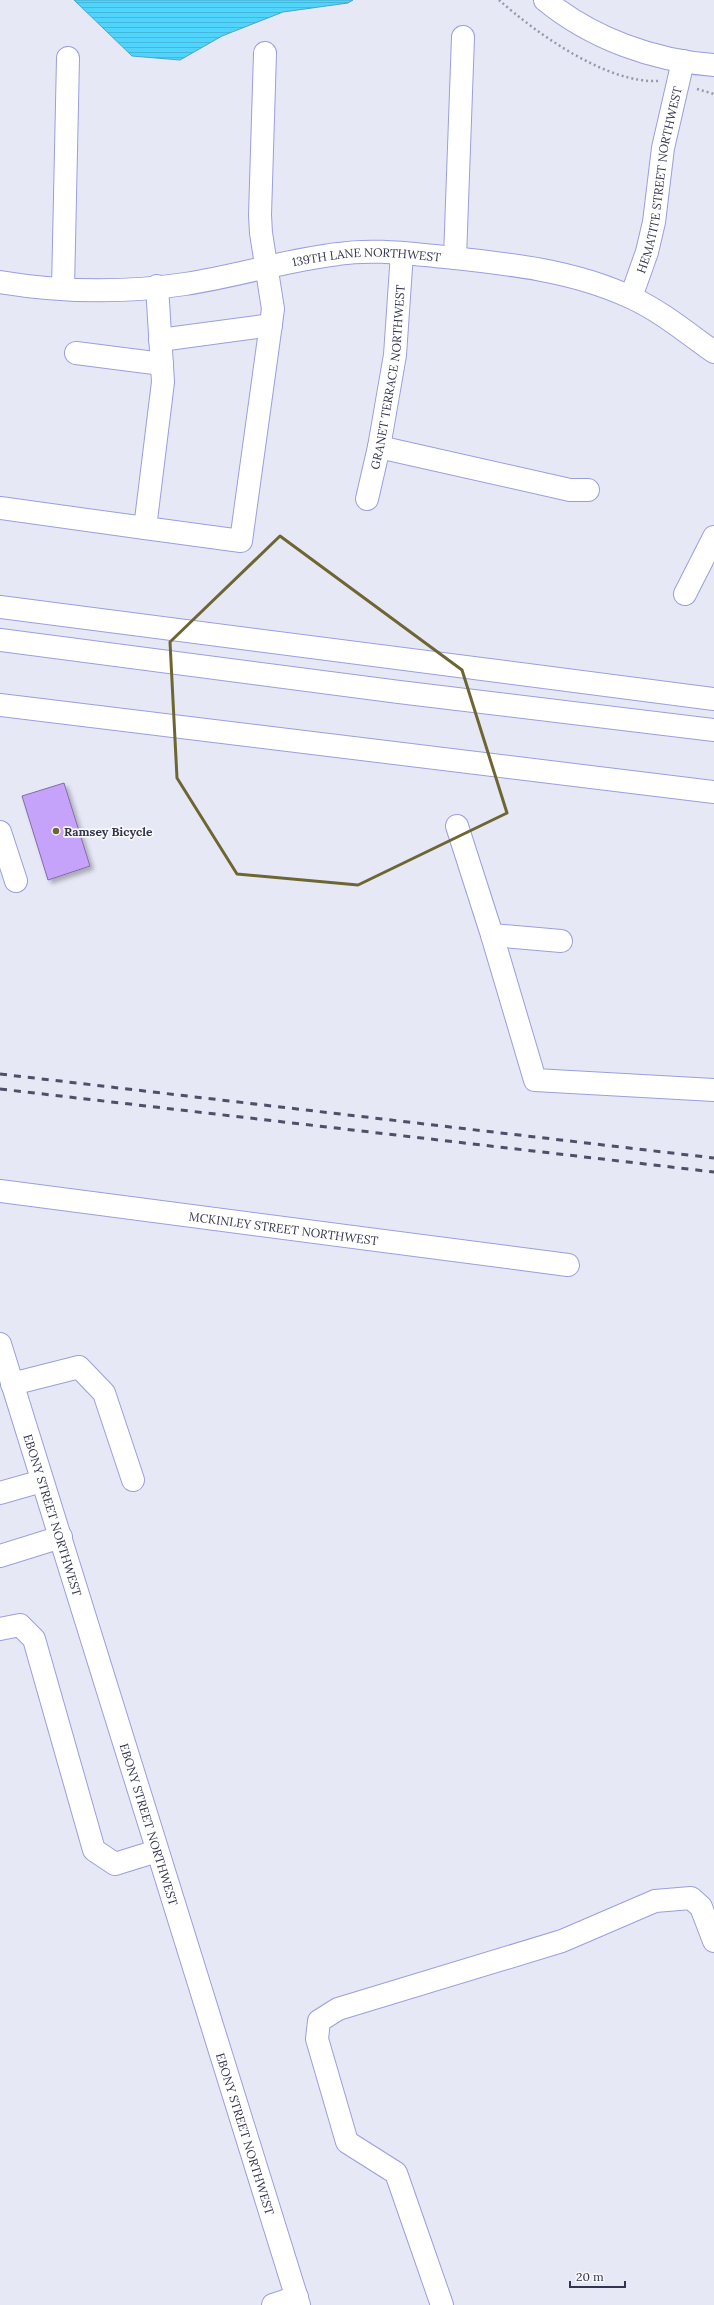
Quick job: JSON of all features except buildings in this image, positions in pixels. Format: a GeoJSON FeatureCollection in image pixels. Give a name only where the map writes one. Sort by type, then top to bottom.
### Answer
{"type":"FeatureCollection","features":[{"type":"Feature","properties":{"kind":"main road"},"geometry":{"type":"LineString","coordinates":[[545,0],[571,18],[616,41],[634,48],[683,61],[714,65]]}},
{"type":"Feature","properties":{"kind":"main road"},"geometry":{"type":"LineString","coordinates":[[455,258],[463,37]]}},
{"type":"Feature","properties":{"kind":"main road"},"geometry":{"type":"LineString","coordinates":[[0,508],[241,541],[273,308],[266,268],[260,215],[265,54]]}},
{"type":"Feature","properties":{"kind":"main road"},"geometry":{"type":"LineString","coordinates":[[63,289],[68,58]]}},
{"type":"Feature","properties":{"kind":"main road","name":"HEMATITE STREET NORTHWEST"},"geometry":{"type":"LineString","coordinates":[[632,298],[647,252],[654,222],[663,148],[683,61]]}},
{"type":"Feature","properties":{"kind":"main road","name":"139TH LANE NORTHWEST"},"geometry":{"type":"LineString","coordinates":[[0,282],[63,289],[111,290],[190,283],[341,253],[402,253],[455,258],[547,271],[578,278],[632,298],[665,317],[713,350]]}},
{"type":"Feature","properties":{"kind":"main road","name":"GRANET TERRACE NORTHWEST"},"geometry":{"type":"LineString","coordinates":[[367,499],[379,447],[395,355],[402,253]]}},
{"type":"Feature","properties":{"kind":"main road"},"geometry":{"type":"LineString","coordinates":[[145,528],[163,382],[157,286]]}},
{"type":"Feature","properties":{"kind":"main road"},"geometry":{"type":"LineString","coordinates":[[160,340],[271,325]]}},
{"type":"Feature","properties":{"kind":"main road"},"geometry":{"type":"LineString","coordinates":[[76,353],[162,364]]}},
{"type":"Feature","properties":{"kind":"main road"},"geometry":{"type":"LineString","coordinates":[[379,447],[570,490],[588,490]]}},
{"type":"Feature","properties":{"kind":"main road"},"geometry":{"type":"LineString","coordinates":[[685,594],[714,537]]}},
{"type":"Feature","properties":{"kind":"main road"},"geometry":{"type":"LineString","coordinates":[[0,607],[714,699]]}},
{"type":"Feature","properties":{"kind":"main road"},"geometry":{"type":"LineString","coordinates":[[0,640],[398,692],[714,730]]}},
{"type":"Feature","properties":{"kind":"main road"},"geometry":{"type":"LineString","coordinates":[[0,705],[714,792]]}},
{"type":"Feature","properties":{"kind":"main road"},"geometry":{"type":"LineString","coordinates":[[457,826],[492,935],[535,1080],[714,1090]]}},
{"type":"Feature","properties":{"kind":"main road"},"geometry":{"type":"LineString","coordinates":[[0,832],[16,881]]}},
{"type":"Feature","properties":{"kind":"main road"},"geometry":{"type":"LineString","coordinates":[[492,935],[562,941]]}},
{"type":"Feature","properties":{"kind":"main road","name":"MCKINLEY STREET NORTHWEST"},"geometry":{"type":"LineString","coordinates":[[0,1191],[568,1265]]}},
{"type":"Feature","properties":{"kind":"main road","name":"EBONY STREET NORTHWEST"},"geometry":{"type":"LineString","coordinates":[[0,1344],[61,1537],[99,1666],[298,2301]]}},
{"type":"Feature","properties":{"kind":"main road"},"geometry":{"type":"LineString","coordinates":[[12,1384],[79,1367],[104,1393],[133,1480]]}},
{"type":"Feature","properties":{"kind":"main road"},"geometry":{"type":"LineString","coordinates":[[0,1492],[42,1480]]}},
{"type":"Feature","properties":{"kind":"main road"},"geometry":{"type":"LineString","coordinates":[[0,1556],[61,1537]]}},
{"type":"Feature","properties":{"kind":"main road"},"geometry":{"type":"LineString","coordinates":[[0,1629],[20,1625],[34,1639],[94,1850],[115,1864],[157,1852]]}},
{"type":"Feature","properties":{"kind":"main road"},"geometry":{"type":"LineString","coordinates":[[442,2305],[396,2173],[347,2142],[317,2040],[319,2021],[338,2009],[562,1941],[655,1901],[691,1898],[701,1907],[714,1941]]}},
{"type":"Feature","properties":{"kind":"main road"},"geometry":{"type":"LineString","coordinates":[[273,2305],[298,2301]]}},
{"type":"Feature","properties":{"kind":"path"},"geometry":{"type":"LineString","coordinates":[[499,0],[550,40],[604,69],[638,80],[664,81]]}},
{"type":"Feature","properties":{"kind":"path"},"geometry":{"type":"LineString","coordinates":[[691,87],[714,94]]}},
{"type":"Feature","properties":{"kind":"highlighted area"},"geometry":{"type":"Polygon","coordinates":[[[280,536],[462,670],[507,813],[358,885],[237,874],[177,778],[170,642],[280,536]]]}},
{"type":"Feature","properties":{"kind":"water"},"geometry":{"type":"Polygon","coordinates":[[[74,0],[353,0],[348,3],[283,12],[222,36],[180,60],[132,56],[74,0]]]}},
{"type":"Feature","properties":{"kind":"railway"},"geometry":{"type":"LineString","coordinates":[[0,1074],[714,1158]]}},
{"type":"Feature","properties":{"kind":"railway"},"geometry":{"type":"LineString","coordinates":[[0,1089],[714,1172]]}},
{"type":"Feature","properties":{"kind":"place","name":"Ramsey Bicycle"},"geometry":{"type":"Point","coordinates":[56,831]}}]}
